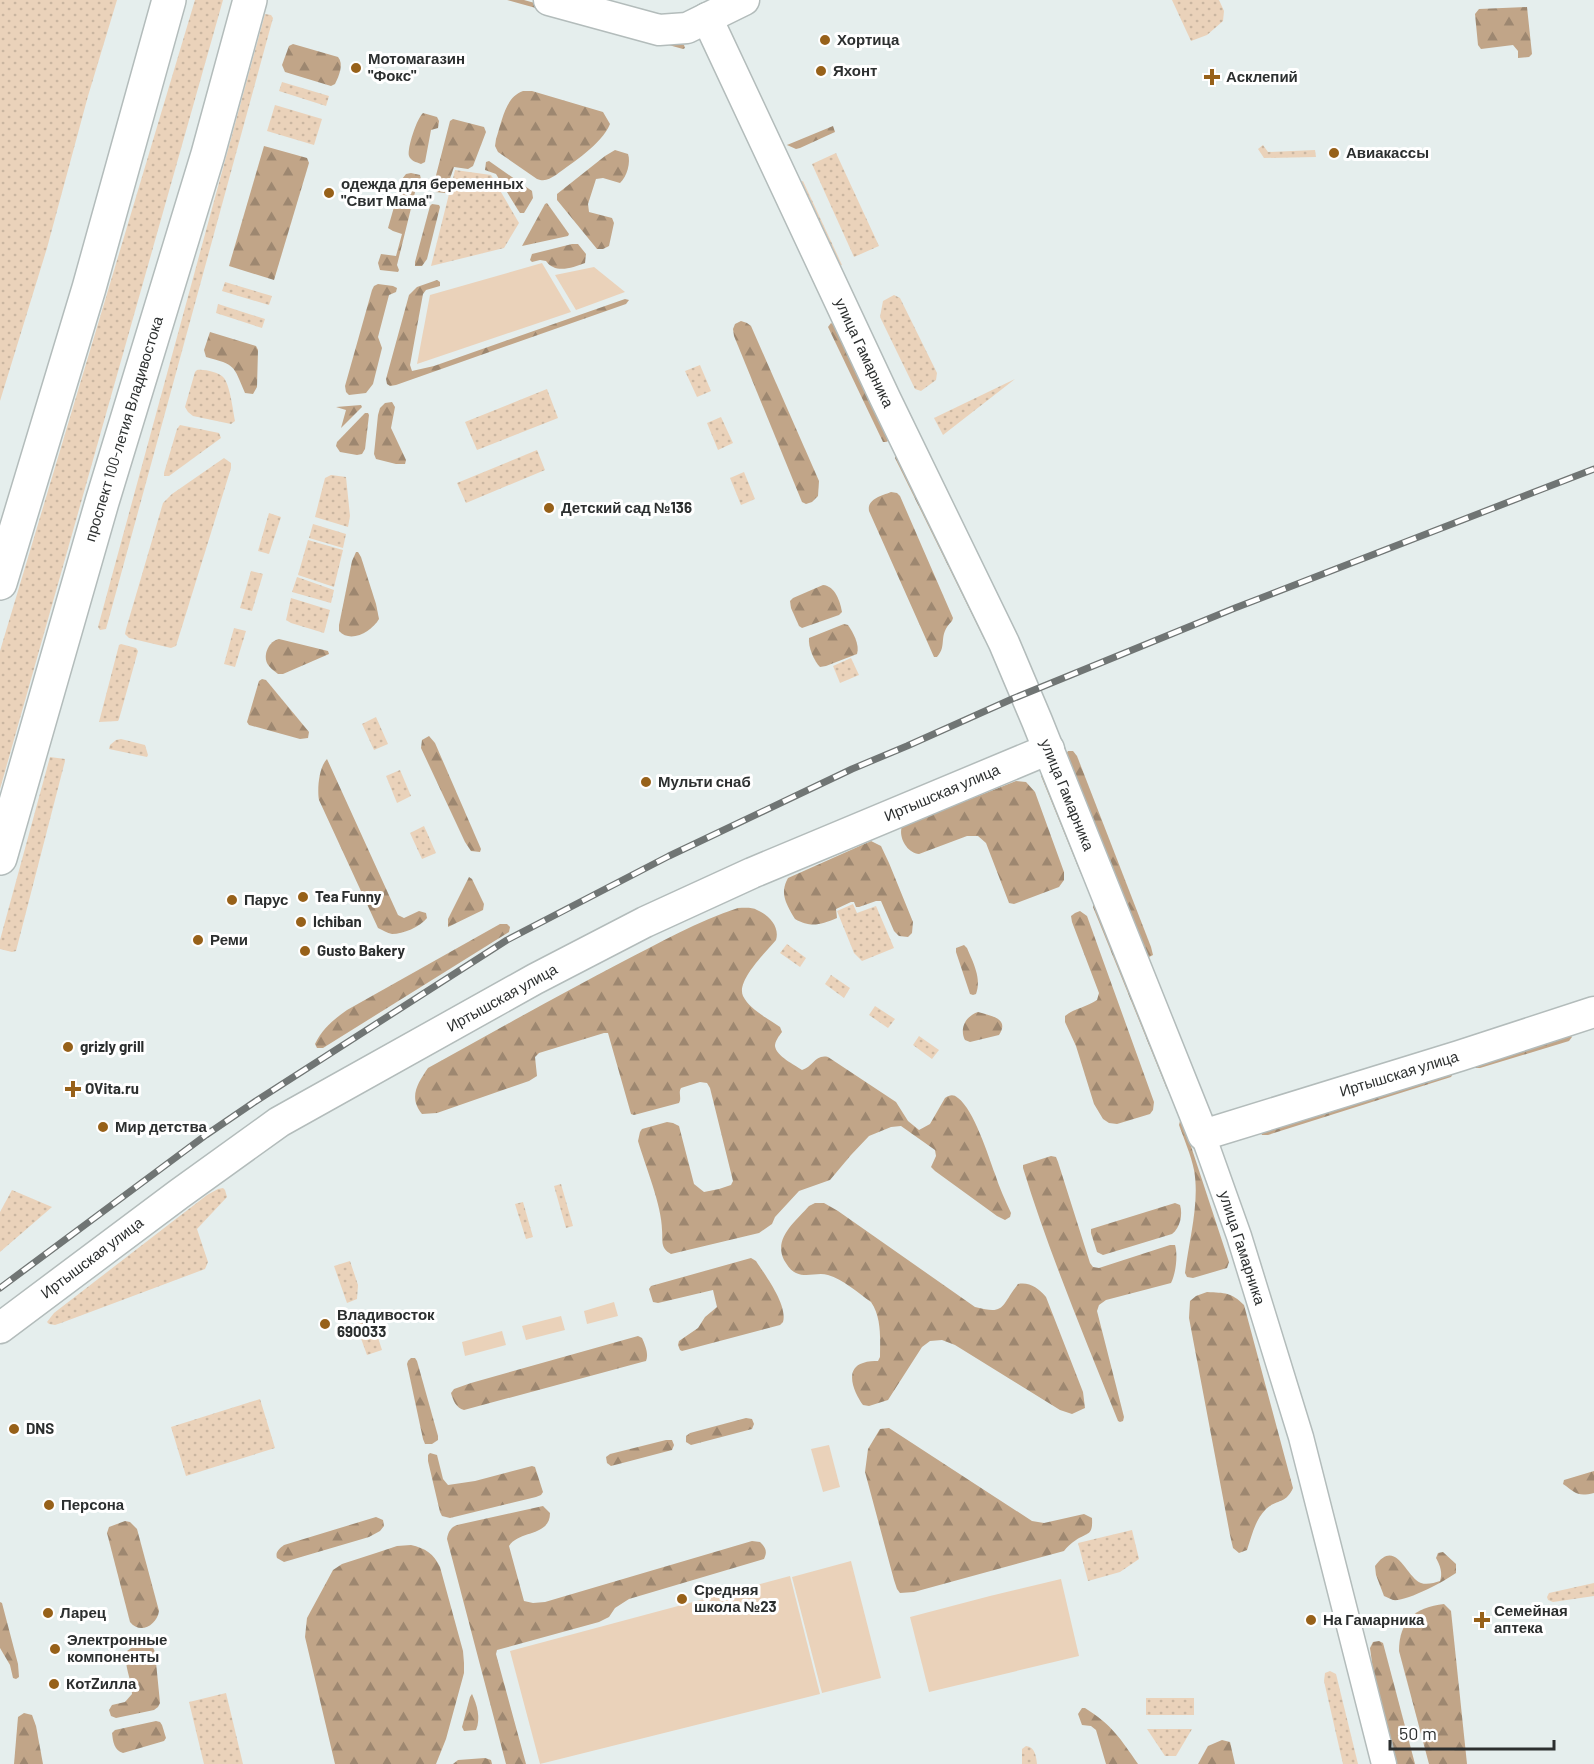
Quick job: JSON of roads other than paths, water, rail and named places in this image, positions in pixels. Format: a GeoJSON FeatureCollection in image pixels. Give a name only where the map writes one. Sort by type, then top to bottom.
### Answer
{"type":"FeatureCollection","features":[{"type":"Feature","properties":{"kind":"highway"},"geometry":{"type":"LineString","coordinates":[[0,583],[89,288],[169,0]]}},
{"type":"Feature","properties":{"kind":"highway","name":"проспект 100-летия Владивостока"},"geometry":{"type":"LineString","coordinates":[[0,858],[105,491],[208,154],[250,0]]}},
{"type":"Feature","properties":{"kind":"main road"},"geometry":{"type":"LineString","coordinates":[[549,0],[659,30],[687,28],[744,0]]}},
{"type":"Feature","properties":{"kind":"main road","name":"улица Гамарника"},"geometry":{"type":"LineString","coordinates":[[707,18],[1004,643],[1049,749],[1203,1135]]}},
{"type":"Feature","properties":{"kind":"main road","name":"Иртышская улица"},"geometry":{"type":"LineString","coordinates":[[0,1328],[279,1122],[535,979],[645,922],[741,878],[1049,749]]}},
{"type":"Feature","properties":{"kind":"main road","name":"Иртышская улица"},"geometry":{"type":"LineString","coordinates":[[1203,1135],[1594,1012]]}},
{"type":"Feature","properties":{"kind":"street","name":"улица Гамарника"},"geometry":{"type":"LineString","coordinates":[[1203,1135],[1242,1244],[1301,1437],[1384,1764]]}},
{"type":"Feature","properties":{"kind":"railway"},"geometry":{"type":"LineString","coordinates":[[0,1288],[206,1135],[256,1101],[507,940],[669,856],[852,769],[1012,699],[1235,608],[1594,469]]}},
{"type":"Feature","properties":{"kind":"place","name":"Хортица"},"geometry":{"type":"Point","coordinates":[825,40]}},
{"type":"Feature","properties":{"kind":"place","name":"Мотомагазин \"Фокс\""},"geometry":{"type":"Point","coordinates":[356,68]}},
{"type":"Feature","properties":{"kind":"place","name":"Яхонт"},"geometry":{"type":"Point","coordinates":[821,71]}},
{"type":"Feature","properties":{"kind":"place","name":"Асклепий"},"geometry":{"type":"Point","coordinates":[1212,77]}},
{"type":"Feature","properties":{"kind":"place","name":"Авиакассы"},"geometry":{"type":"Point","coordinates":[1334,153]}},
{"type":"Feature","properties":{"kind":"place","name":"одежда для беременных \"Свит Мама\""},"geometry":{"type":"Point","coordinates":[329,193]}},
{"type":"Feature","properties":{"kind":"place","name":"Детский сад №136"},"geometry":{"type":"Point","coordinates":[549,508]}},
{"type":"Feature","properties":{"kind":"place","name":"Мульти снаб"},"geometry":{"type":"Point","coordinates":[646,782]}},
{"type":"Feature","properties":{"kind":"place","name":"Tea Funny"},"geometry":{"type":"Point","coordinates":[303,897]}},
{"type":"Feature","properties":{"kind":"place","name":"Парус"},"geometry":{"type":"Point","coordinates":[232,900]}},
{"type":"Feature","properties":{"kind":"place","name":"Ichiban"},"geometry":{"type":"Point","coordinates":[301,922]}},
{"type":"Feature","properties":{"kind":"place","name":"Реми"},"geometry":{"type":"Point","coordinates":[198,940]}},
{"type":"Feature","properties":{"kind":"place","name":"Gusto Bakery"},"geometry":{"type":"Point","coordinates":[305,951]}},
{"type":"Feature","properties":{"kind":"place","name":"grizly grill"},"geometry":{"type":"Point","coordinates":[68,1047]}},
{"type":"Feature","properties":{"kind":"place","name":"OVita.ru"},"geometry":{"type":"Point","coordinates":[73,1089]}},
{"type":"Feature","properties":{"kind":"place","name":"Мир детства"},"geometry":{"type":"Point","coordinates":[103,1127]}},
{"type":"Feature","properties":{"kind":"place","name":"Владивосток 690033"},"geometry":{"type":"Point","coordinates":[325,1324]}},
{"type":"Feature","properties":{"kind":"place","name":"DNS"},"geometry":{"type":"Point","coordinates":[14,1429]}},
{"type":"Feature","properties":{"kind":"place","name":"Персона"},"geometry":{"type":"Point","coordinates":[49,1505]}},
{"type":"Feature","properties":{"kind":"place","name":"Средняя школа №23"},"geometry":{"type":"Point","coordinates":[682,1599]}},
{"type":"Feature","properties":{"kind":"place","name":"Ларец"},"geometry":{"type":"Point","coordinates":[48,1613]}},
{"type":"Feature","properties":{"kind":"place","name":"На Гамарника"},"geometry":{"type":"Point","coordinates":[1311,1620]}},
{"type":"Feature","properties":{"kind":"place","name":"Семейная аптека"},"geometry":{"type":"Point","coordinates":[1482,1620]}},
{"type":"Feature","properties":{"kind":"place","name":"Электронные компоненты"},"geometry":{"type":"Point","coordinates":[55,1649]}},
{"type":"Feature","properties":{"kind":"place","name":"КотZилла"},"geometry":{"type":"Point","coordinates":[54,1684]}}]}
